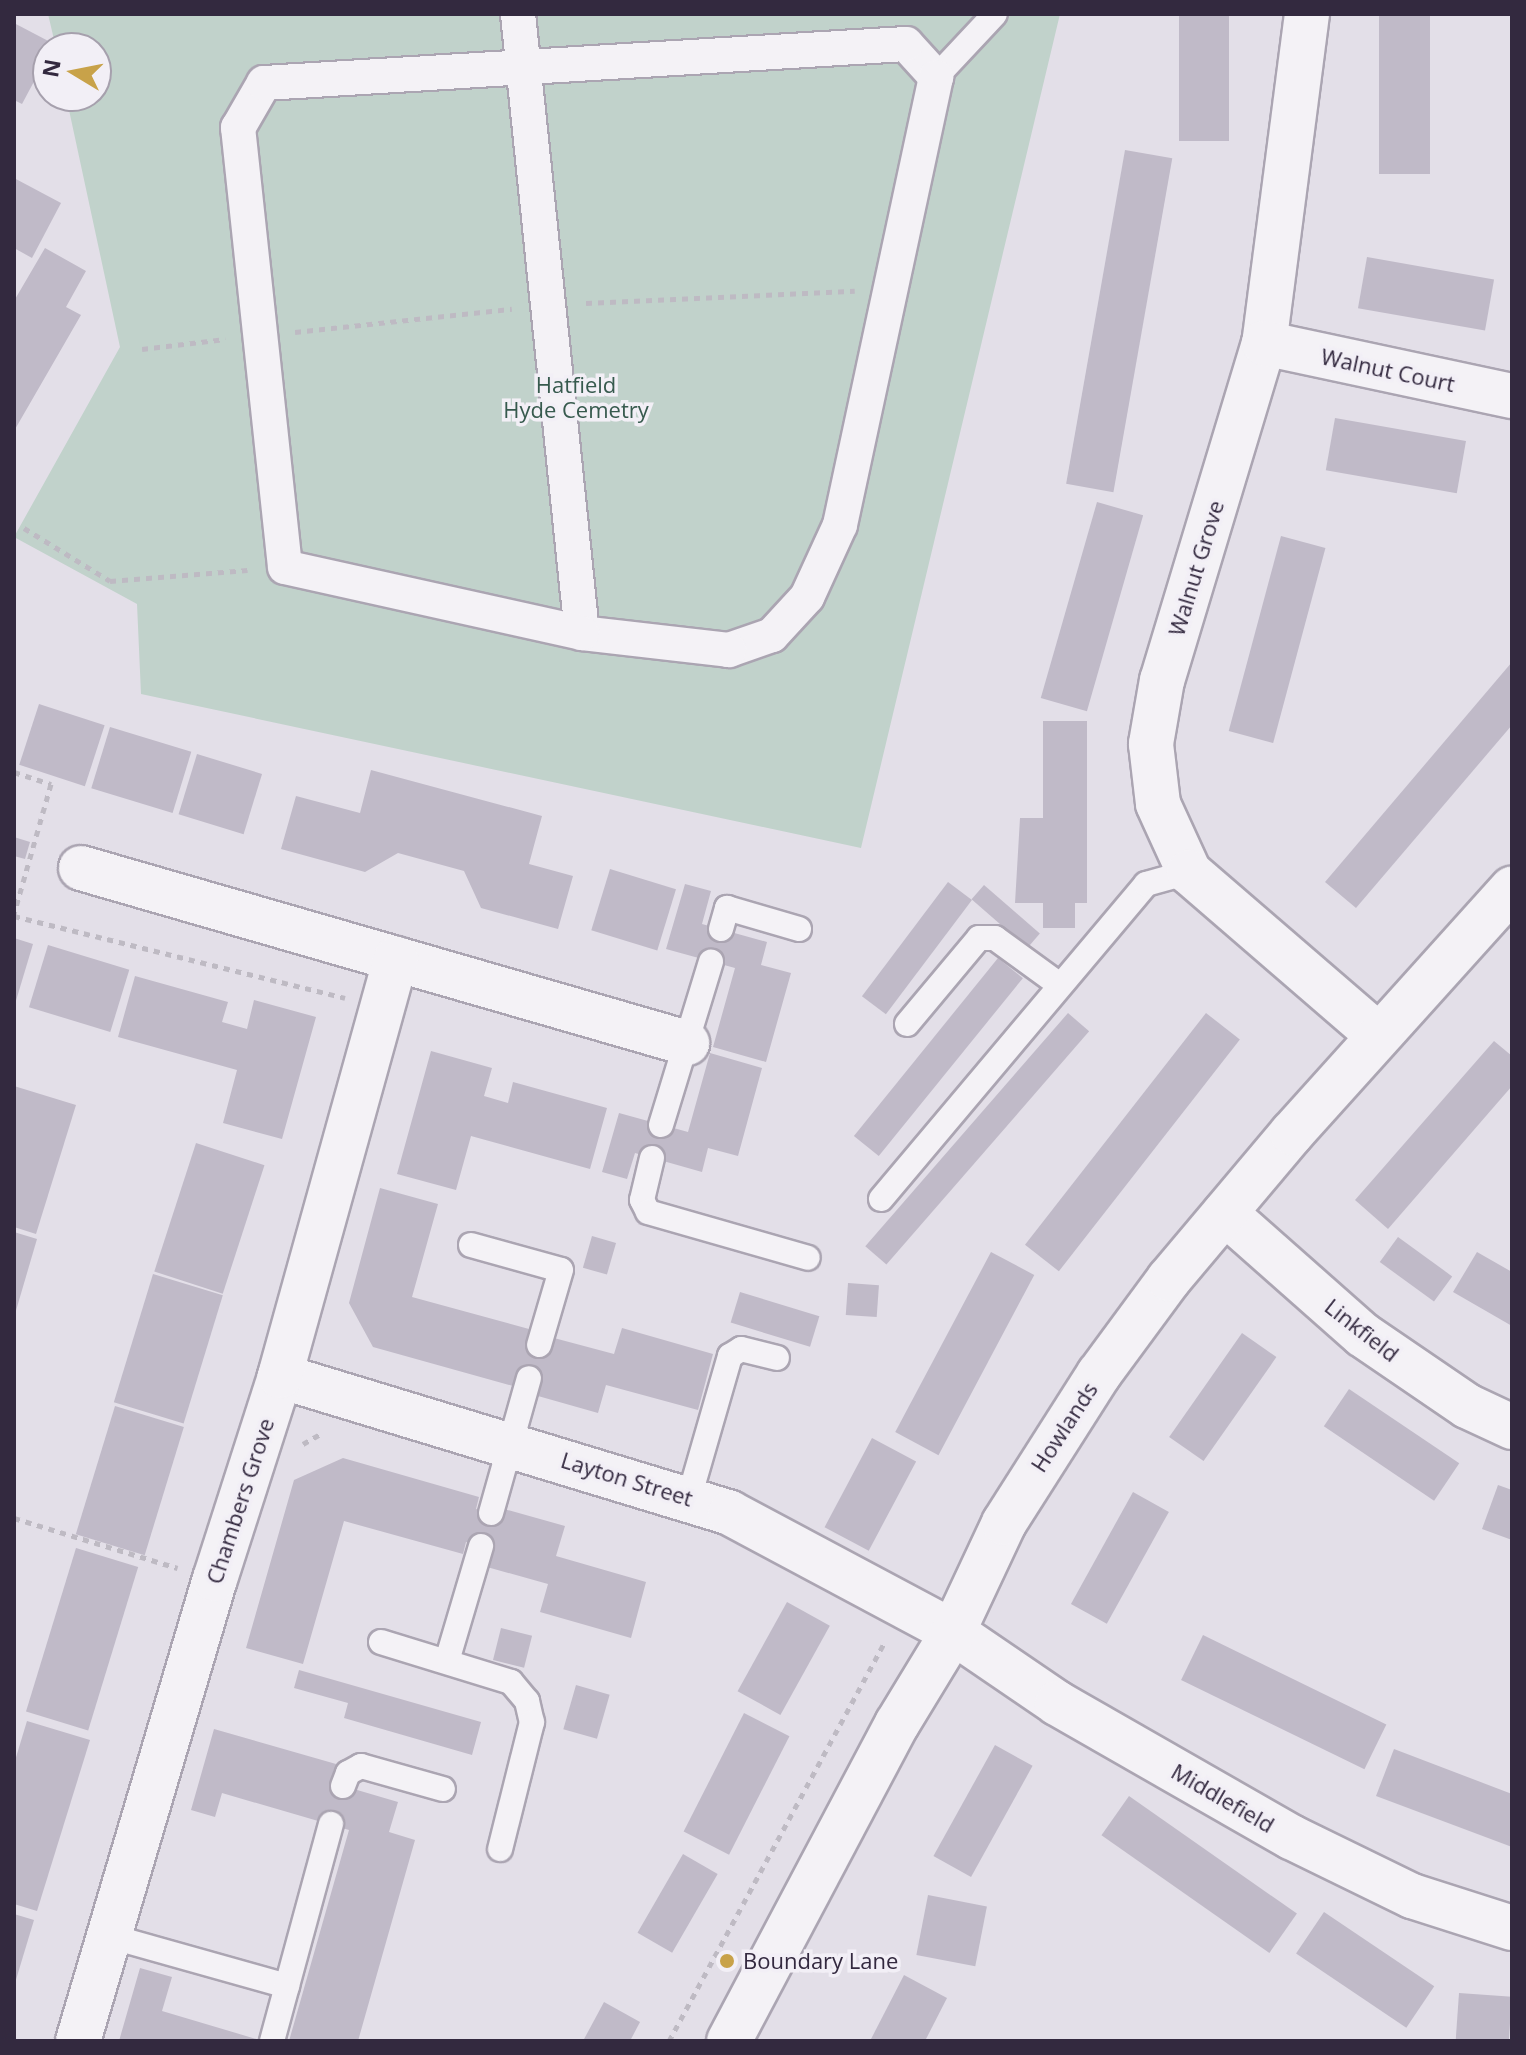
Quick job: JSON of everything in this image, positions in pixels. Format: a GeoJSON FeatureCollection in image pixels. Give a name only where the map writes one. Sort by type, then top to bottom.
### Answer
{"type":"FeatureCollection","features":[{"type":"Feature","properties":{"kind":"street"},"geometry":{"type":"LineString","coordinates":[[518,14],[582,633]]}},
{"type":"Feature","properties":{"kind":"street","name":"Walnut Grove"},"geometry":{"type":"LineString","coordinates":[[1307,14],[1264,343],[1162,680],[1151,744],[1158,804],[1189,872],[1378,1035]]}},
{"type":"Feature","properties":{"kind":"street"},"geometry":{"type":"LineString","coordinates":[[906,44],[936,77],[840,525],[807,597],[772,635],[729,650],[582,633],[285,567],[238,128],[264,83],[524,67],[906,44]]}},
{"type":"Feature","properties":{"kind":"street","name":"Walnut Court"},"geometry":{"type":"LineString","coordinates":[[1264,343],[1512,396]]}},
{"type":"Feature","properties":{"kind":"street"},"geometry":{"type":"LineString","coordinates":[[81,868],[687,1043]]}},
{"type":"Feature","properties":{"kind":"street","name":"Howlands"},"geometry":{"type":"LineString","coordinates":[[729,2041],[897,1724],[953,1632],[997,1536],[1040,1462],[1160,1291],[1378,1035],[1512,889]]}},
{"type":"Feature","properties":{"kind":"street","name":"Chambers Grove"},"geometry":{"type":"LineString","coordinates":[[78,2041],[280,1376],[396,959]]}},
{"type":"Feature","properties":{"kind":"street","name":"Linkfield"},"geometry":{"type":"LineString","coordinates":[[1225,1213],[1363,1335],[1467,1406],[1512,1427]]}},
{"type":"Feature","properties":{"kind":"street","name":"Layton Street"},"geometry":{"type":"LineString","coordinates":[[280,1376],[689,1498],[730,1513],[953,1632]]}},
{"type":"Feature","properties":{"kind":"street","name":"Middlefield"},"geometry":{"type":"LineString","coordinates":[[953,1632],[1057,1703],[1291,1837],[1412,1896],[1512,1928]]}},
{"type":"Feature","properties":{"kind":"lane"},"geometry":{"type":"LineString","coordinates":[[936,77],[995,14]]}},
{"type":"Feature","properties":{"kind":"lane"},"geometry":{"type":"LineString","coordinates":[[881,1199],[1057,983],[1146,884],[1189,872]]}},
{"type":"Feature","properties":{"kind":"lane"},"geometry":{"type":"LineString","coordinates":[[721,929],[727,908],[799,929]]}},
{"type":"Feature","properties":{"kind":"lane"},"geometry":{"type":"LineString","coordinates":[[907,1024],[979,938],[995,938],[1057,983]]}},
{"type":"Feature","properties":{"kind":"lane"},"geometry":{"type":"LineString","coordinates":[[661,1125],[711,961]]}},
{"type":"Feature","properties":{"kind":"lane"},"geometry":{"type":"LineString","coordinates":[[652,1158],[642,1200],[648,1212],[808,1258]]}},
{"type":"Feature","properties":{"kind":"lane"},"geometry":{"type":"LineString","coordinates":[[471,1245],[561,1270],[539,1345]]}},
{"type":"Feature","properties":{"kind":"lane"},"geometry":{"type":"LineString","coordinates":[[689,1498],[730,1356],[741,1349],[777,1358]]}},
{"type":"Feature","properties":{"kind":"lane"},"geometry":{"type":"LineString","coordinates":[[491,1513],[529,1378]]}},
{"type":"Feature","properties":{"kind":"lane"},"geometry":{"type":"LineString","coordinates":[[447,1661],[481,1546]]}},
{"type":"Feature","properties":{"kind":"lane"},"geometry":{"type":"LineString","coordinates":[[381,1642],[511,1682],[527,1701],[532,1722],[500,1849]]}},
{"type":"Feature","properties":{"kind":"lane"},"geometry":{"type":"LineString","coordinates":[[343,1786],[348,1773],[361,1766],[443,1789]]}},
{"type":"Feature","properties":{"kind":"lane"},"geometry":{"type":"LineString","coordinates":[[272,2041],[331,1824]]}},
{"type":"Feature","properties":{"kind":"lane"},"geometry":{"type":"LineString","coordinates":[[109,1936],[287,1986]]}},
{"type":"Feature","properties":{"kind":"path"},"geometry":{"type":"LineString","coordinates":[[24,528],[110,581],[285,567]]}},
{"type":"Feature","properties":{"kind":"path"},"geometry":{"type":"LineString","coordinates":[[14,772],[51,784],[14,915],[356,1001]]}},
{"type":"Feature","properties":{"kind":"path"},"geometry":{"type":"LineString","coordinates":[[14,1518],[187,1570]]}},
{"type":"Feature","properties":{"kind":"path"},"geometry":{"type":"LineString","coordinates":[[669,2041],[885,1645],[879,1635]]}},
{"type":"Feature","properties":{"kind":"green space","name":"Hatfield Hyde Cemetry"},"geometry":{"type":"Polygon","coordinates":[[[48,14],[1060,14],[861,848],[141,694],[137,604],[14,537],[120,347],[69,112],[112,112],[112,32],[52,32],[48,14]]]}},
{"type":"Feature","properties":{"kind":"building"},"geometry":{"type":"Polygon","coordinates":[[[1179,14],[1229,14],[1229,141],[1179,141],[1179,14]]]}},
{"type":"Feature","properties":{"kind":"building"},"geometry":{"type":"Polygon","coordinates":[[[1379,14],[1430,14],[1430,174],[1379,174],[1379,14]]]}},
{"type":"Feature","properties":{"kind":"building"},"geometry":{"type":"Polygon","coordinates":[[[14,23],[32,32],[32,85],[22,104],[14,100],[14,23]]]}},
{"type":"Feature","properties":{"kind":"building"},"geometry":{"type":"Polygon","coordinates":[[[1125,150],[1172,158],[1113,492],[1066,484],[1125,150]]]}},
{"type":"Feature","properties":{"kind":"building"},"geometry":{"type":"Polygon","coordinates":[[[14,178],[61,203],[32,258],[14,248],[14,178]]]}},
{"type":"Feature","properties":{"kind":"building"},"geometry":{"type":"Polygon","coordinates":[[[45,248],[86,271],[66,307],[81,315],[14,431],[14,301],[45,248]]]}},
{"type":"Feature","properties":{"kind":"building"},"geometry":{"type":"Polygon","coordinates":[[[1367,257],[1494,279],[1485,331],[1358,308],[1367,257]]]}},
{"type":"Feature","properties":{"kind":"building"},"geometry":{"type":"Polygon","coordinates":[[[1335,418],[1466,441],[1457,493],[1326,470],[1335,418]]]}},
{"type":"Feature","properties":{"kind":"building"},"geometry":{"type":"Polygon","coordinates":[[[1097,502],[1143,515],[1087,711],[1041,698],[1097,502]]]}},
{"type":"Feature","properties":{"kind":"building"},"geometry":{"type":"Polygon","coordinates":[[[1281,536],[1325,548],[1273,743],[1229,731],[1281,536]]]}},
{"type":"Feature","properties":{"kind":"building"},"geometry":{"type":"Polygon","coordinates":[[[1512,662],[1512,725],[1356,908],[1325,882],[1512,662]]]}},
{"type":"Feature","properties":{"kind":"building"},"geometry":{"type":"Polygon","coordinates":[[[39,704],[105,725],[85,786],[19,765],[39,704]]]}},
{"type":"Feature","properties":{"kind":"building"},"geometry":{"type":"Polygon","coordinates":[[[1043,721],[1087,721],[1087,903],[1075,903],[1075,928],[1043,928],[1043,903],[1015,903],[1020,818],[1043,818],[1043,721]]]}},
{"type":"Feature","properties":{"kind":"building"},"geometry":{"type":"Polygon","coordinates":[[[110,727],[191,752],[173,813],[91,788],[110,727]]]}},
{"type":"Feature","properties":{"kind":"building"},"geometry":{"type":"Polygon","coordinates":[[[197,754],[262,774],[244,834],[179,814],[197,754]]]}},
{"type":"Feature","properties":{"kind":"building"},"geometry":{"type":"Polygon","coordinates":[[[371,770],[542,816],[529,864],[573,876],[558,929],[481,908],[464,871],[398,853],[365,872],[281,849],[296,796],[360,813],[371,770]]]}},
{"type":"Feature","properties":{"kind":"building"},"geometry":{"type":"Polygon","coordinates":[[[14,837],[30,842],[25,859],[14,856],[14,837]]]}},
{"type":"Feature","properties":{"kind":"building"},"geometry":{"type":"Polygon","coordinates":[[[610,869],[676,889],[657,950],[591,930],[610,869]]]}},
{"type":"Feature","properties":{"kind":"building"},"geometry":{"type":"Polygon","coordinates":[[[948,882],[972,900],[886,1014],[862,996],[948,882]]]}},
{"type":"Feature","properties":{"kind":"building"},"geometry":{"type":"Polygon","coordinates":[[[685,884],[711,891],[702,924],[767,942],[761,965],[791,973],[766,1062],[713,1047],[735,968],[666,949],[685,884]]]}},
{"type":"Feature","properties":{"kind":"building"},"geometry":{"type":"Polygon","coordinates":[[[984,885],[1040,934],[1027,948],[972,899],[984,885]]]}},
{"type":"Feature","properties":{"kind":"building"},"geometry":{"type":"Polygon","coordinates":[[[14,938],[33,944],[15,1004],[14,1004],[14,938]]]}},
{"type":"Feature","properties":{"kind":"building"},"geometry":{"type":"Polygon","coordinates":[[[48,945],[129,970],[110,1032],[29,1007],[48,945]]]}},
{"type":"Feature","properties":{"kind":"building"},"geometry":{"type":"Polygon","coordinates":[[[998,958],[1023,978],[879,1156],[854,1136],[998,958]]]}},
{"type":"Feature","properties":{"kind":"building"},"geometry":{"type":"Polygon","coordinates":[[[135,976],[228,1002],[222,1022],[247,1029],[254,1000],[316,1017],[282,1139],[223,1123],[237,1070],[118,1037],[135,976]]]}},
{"type":"Feature","properties":{"kind":"building"},"geometry":{"type":"Polygon","coordinates":[[[1068,1013],[1089,1031],[886,1265],[865,1246],[1068,1013]]]}},
{"type":"Feature","properties":{"kind":"building"},"geometry":{"type":"Polygon","coordinates":[[[1206,1013],[1240,1039],[1059,1271],[1025,1245],[1206,1013]]]}},
{"type":"Feature","properties":{"kind":"building"},"geometry":{"type":"Polygon","coordinates":[[[1494,1041],[1512,1056],[1512,1086],[1388,1229],[1355,1200],[1494,1041]]]}},
{"type":"Feature","properties":{"kind":"building"},"geometry":{"type":"Polygon","coordinates":[[[431,1051],[492,1068],[484,1096],[508,1103],[513,1082],[607,1108],[590,1169],[471,1136],[456,1190],[397,1174],[431,1051]]]}},
{"type":"Feature","properties":{"kind":"building"},"geometry":{"type":"Polygon","coordinates":[[[710,1053],[762,1068],[738,1156],[708,1148],[702,1172],[635,1153],[627,1179],[602,1172],[619,1113],[688,1132],[710,1053]]]}},
{"type":"Feature","properties":{"kind":"building"},"geometry":{"type":"Polygon","coordinates":[[[14,1086],[76,1105],[36,1234],[14,1227],[14,1086]]]}},
{"type":"Feature","properties":{"kind":"building"},"geometry":{"type":"Polygon","coordinates":[[[196,1143],[264,1165],[223,1294],[154,1271],[196,1143]]]}},
{"type":"Feature","properties":{"kind":"building"},"geometry":{"type":"Polygon","coordinates":[[[380,1188],[438,1204],[412,1297],[529,1329],[526,1341],[551,1348],[554,1338],[614,1354],[622,1328],[713,1354],[698,1410],[606,1385],[598,1413],[538,1396],[542,1382],[517,1375],[513,1386],[373,1347],[349,1303],[380,1188]]]}},
{"type":"Feature","properties":{"kind":"building"},"geometry":{"type":"Polygon","coordinates":[[[14,1232],[37,1239],[15,1314],[14,1314],[14,1232]]]}},
{"type":"Feature","properties":{"kind":"building"},"geometry":{"type":"Polygon","coordinates":[[[592,1236],[616,1243],[607,1275],[583,1268],[592,1236]]]}},
{"type":"Feature","properties":{"kind":"building"},"geometry":{"type":"Polygon","coordinates":[[[1398,1237],[1452,1276],[1434,1301],[1380,1262],[1398,1237]]]}},
{"type":"Feature","properties":{"kind":"building"},"geometry":{"type":"Polygon","coordinates":[[[991,1252],[1034,1275],[938,1455],[895,1432],[991,1252]]]}},
{"type":"Feature","properties":{"kind":"building"},"geometry":{"type":"Polygon","coordinates":[[[1477,1252],[1512,1272],[1512,1326],[1453,1292],[1477,1252]]]}},
{"type":"Feature","properties":{"kind":"building"},"geometry":{"type":"Polygon","coordinates":[[[153,1274],[223,1295],[184,1423],[114,1402],[153,1274]]]}},
{"type":"Feature","properties":{"kind":"building"},"geometry":{"type":"Polygon","coordinates":[[[848,1283],[879,1285],[877,1317],[846,1315],[848,1283]]]}},
{"type":"Feature","properties":{"kind":"building"},"geometry":{"type":"Polygon","coordinates":[[[740,1292],[819,1316],[810,1347],[731,1323],[740,1292]]]}},
{"type":"Feature","properties":{"kind":"building"},"geometry":{"type":"Polygon","coordinates":[[[1242,1333],[1276,1357],[1204,1461],[1169,1437],[1242,1333]]]}},
{"type":"Feature","properties":{"kind":"building"},"geometry":{"type":"Polygon","coordinates":[[[1349,1389],[1459,1463],[1434,1501],[1324,1426],[1349,1389]]]}},
{"type":"Feature","properties":{"kind":"building"},"geometry":{"type":"Polygon","coordinates":[[[115,1406],[184,1427],[145,1555],[76,1534],[115,1406]]]}},
{"type":"Feature","properties":{"kind":"building"},"geometry":{"type":"Polygon","coordinates":[[[872,1438],[916,1461],[869,1551],[825,1527],[872,1438]]]}},
{"type":"Feature","properties":{"kind":"building"},"geometry":{"type":"Polygon","coordinates":[[[343,1458],[479,1497],[476,1509],[502,1516],[504,1509],[565,1526],[556,1556],[646,1582],[631,1638],[540,1612],[548,1584],[487,1567],[492,1550],[466,1542],[463,1554],[344,1521],[303,1664],[246,1648],[294,1480],[343,1458]]]}},
{"type":"Feature","properties":{"kind":"building"},"geometry":{"type":"Polygon","coordinates":[[[1498,1485],[1512,1490],[1512,1540],[1482,1529],[1498,1485]]]}},
{"type":"Feature","properties":{"kind":"building"},"geometry":{"type":"Polygon","coordinates":[[[1133,1492],[1169,1512],[1107,1624],[1071,1604],[1133,1492]]]}},
{"type":"Feature","properties":{"kind":"building"},"geometry":{"type":"Polygon","coordinates":[[[76,1548],[138,1567],[88,1731],[26,1712],[76,1548]]]}},
{"type":"Feature","properties":{"kind":"building"},"geometry":{"type":"Polygon","coordinates":[[[787,1602],[830,1626],[780,1715],[738,1691],[787,1602]]]}},
{"type":"Feature","properties":{"kind":"building"},"geometry":{"type":"Polygon","coordinates":[[[501,1628],[532,1636],[524,1668],[493,1660],[501,1628]]]}},
{"type":"Feature","properties":{"kind":"building"},"geometry":{"type":"Polygon","coordinates":[[[1203,1635],[1386,1724],[1364,1769],[1181,1680],[1203,1635]]]}},
{"type":"Feature","properties":{"kind":"building"},"geometry":{"type":"Polygon","coordinates":[[[299,1670],[481,1722],[472,1755],[344,1718],[348,1703],[294,1688],[299,1670]]]}},
{"type":"Feature","properties":{"kind":"building"},"geometry":{"type":"Polygon","coordinates":[[[576,1685],[610,1695],[597,1739],[563,1729],[576,1685]]]}},
{"type":"Feature","properties":{"kind":"building"},"geometry":{"type":"Polygon","coordinates":[[[744,1713],[789,1736],[729,1855],[684,1832],[744,1713]]]}},
{"type":"Feature","properties":{"kind":"building"},"geometry":{"type":"Polygon","coordinates":[[[27,1721],[90,1740],[37,1911],[14,1904],[14,1764],[27,1721]]]}},
{"type":"Feature","properties":{"kind":"building"},"geometry":{"type":"Polygon","coordinates":[[[214,1729],[336,1764],[330,1782],[398,1802],[389,1832],[415,1840],[358,2041],[289,2041],[349,1830],[222,1793],[215,1817],[191,1810],[214,1729]]]}},
{"type":"Feature","properties":{"kind":"building"},"geometry":{"type":"Polygon","coordinates":[[[995,1745],[1033,1766],[971,1877],[933,1856],[995,1745]]]}},
{"type":"Feature","properties":{"kind":"building"},"geometry":{"type":"Polygon","coordinates":[[[1394,1749],[1512,1794],[1512,1847],[1376,1796],[1394,1749]]]}},
{"type":"Feature","properties":{"kind":"building"},"geometry":{"type":"Polygon","coordinates":[[[1129,1796],[1297,1914],[1269,1953],[1101,1835],[1129,1796]]]}},
{"type":"Feature","properties":{"kind":"building"},"geometry":{"type":"Polygon","coordinates":[[[683,1854],[718,1874],[672,1953],[638,1933],[683,1854]]]}},
{"type":"Feature","properties":{"kind":"building"},"geometry":{"type":"Polygon","coordinates":[[[928,1895],[987,1906],[975,1966],[916,1955],[928,1895]]]}},
{"type":"Feature","properties":{"kind":"building"},"geometry":{"type":"Polygon","coordinates":[[[1324,1912],[1434,1986],[1406,2028],[1296,1953],[1324,1912]]]}},
{"type":"Feature","properties":{"kind":"building"},"geometry":{"type":"Polygon","coordinates":[[[14,1914],[34,1920],[15,1983],[14,1983],[14,1914]]]}},
{"type":"Feature","properties":{"kind":"building"},"geometry":{"type":"Polygon","coordinates":[[[140,1968],[172,1977],[162,2011],[263,2041],[119,2041],[140,1968]]]}},
{"type":"Feature","properties":{"kind":"building"},"geometry":{"type":"Polygon","coordinates":[[[904,1975],[947,1998],[925,2041],[870,2041],[904,1975]]]}},
{"type":"Feature","properties":{"kind":"building"},"geometry":{"type":"Polygon","coordinates":[[[1459,1993],[1512,1997],[1509,2041],[1456,2041],[1459,1993]]]}},
{"type":"Feature","properties":{"kind":"building"},"geometry":{"type":"Polygon","coordinates":[[[604,2002],[640,2022],[630,2041],[583,2041],[604,2002]]]}},
{"type":"Feature","properties":{"kind":"place","name":"Boundary Lane"},"geometry":{"type":"Point","coordinates":[727,1961]}}]}
